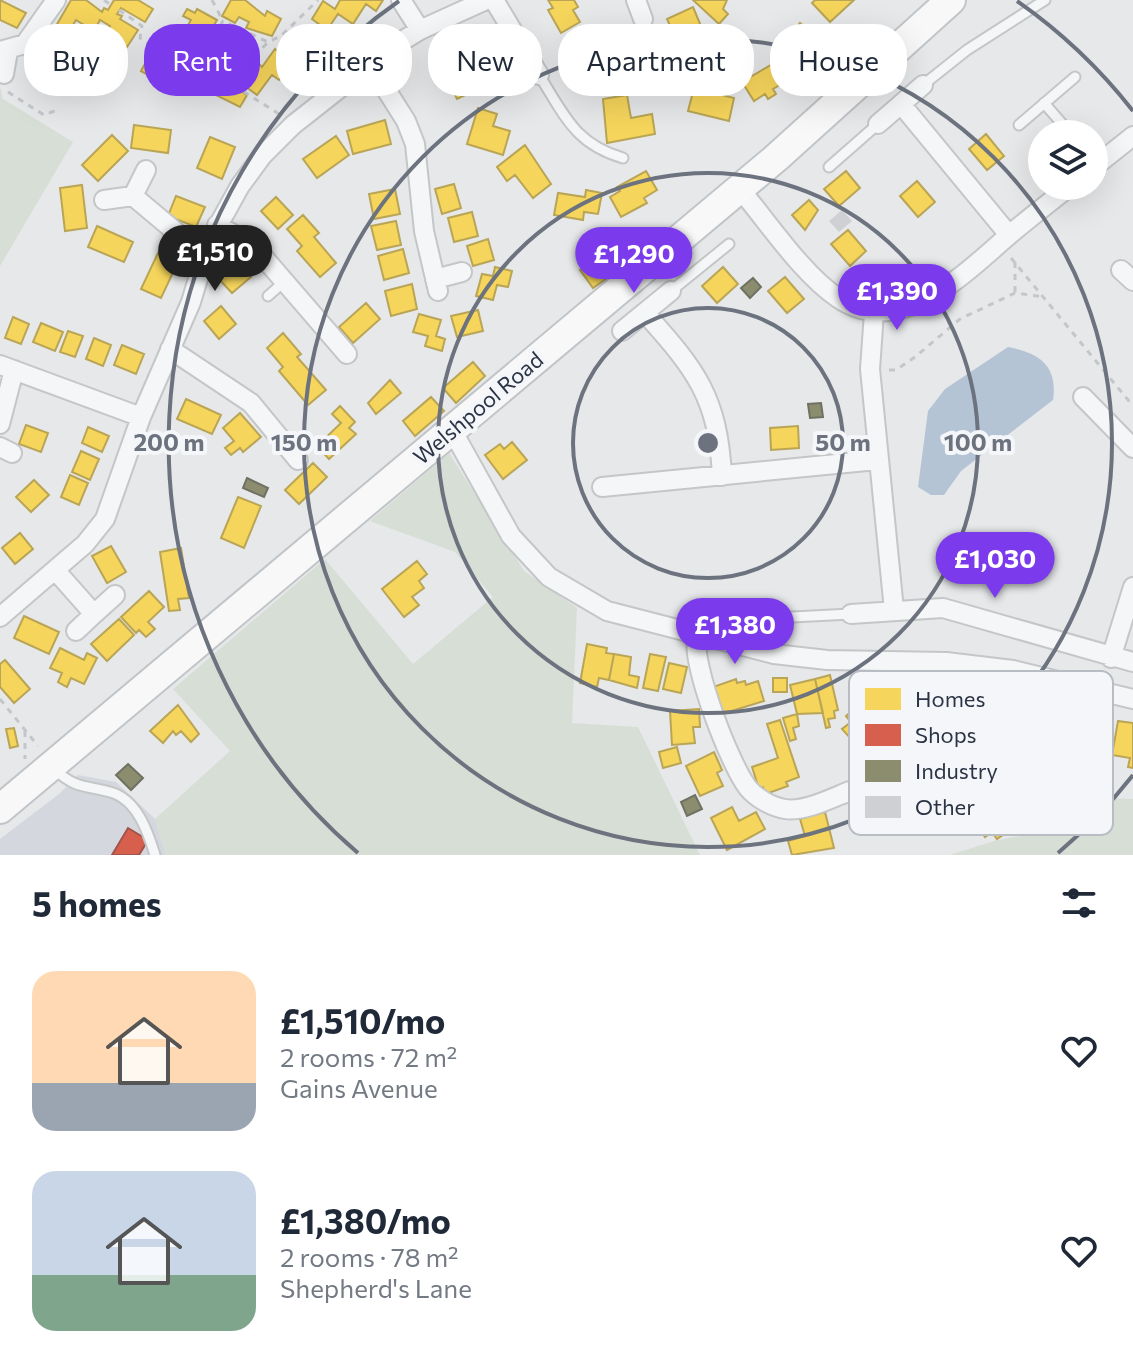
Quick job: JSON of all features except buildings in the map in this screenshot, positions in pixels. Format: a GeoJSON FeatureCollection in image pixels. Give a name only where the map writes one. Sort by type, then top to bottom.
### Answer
{"type":"FeatureCollection","features":[{"type":"Feature","properties":{"kind":"main road","name":"Welshpool Road"},"geometry":{"type":"LineString","coordinates":[[0,809],[38,757],[452,430],[867,79],[951,0]]}},
{"type":"Feature","properties":{"kind":"street"},"geometry":{"type":"LineString","coordinates":[[42,24],[56,0]]}},
{"type":"Feature","properties":{"kind":"street"},"geometry":{"type":"LineString","coordinates":[[401,0],[420,30]]}},
{"type":"Feature","properties":{"kind":"street"},"geometry":{"type":"LineString","coordinates":[[412,35],[486,0]]}},
{"type":"Feature","properties":{"kind":"street"},"geometry":{"type":"LineString","coordinates":[[494,0],[508,24]]}},
{"type":"Feature","properties":{"kind":"street"},"geometry":{"type":"LineString","coordinates":[[636,0],[643,19]]}},
{"type":"Feature","properties":{"kind":"street"},"geometry":{"type":"LineString","coordinates":[[4,74],[4,51],[24,44]]}},
{"type":"Feature","properties":{"kind":"street"},"geometry":{"type":"LineString","coordinates":[[878,124],[923,85]]}},
{"type":"Feature","properties":{"kind":"street"},"geometry":{"type":"LineString","coordinates":[[0,617],[56,571],[105,519],[141,417],[191,302],[217,225],[262,156],[293,125],[330,96]]}},
{"type":"Feature","properties":{"kind":"street"},"geometry":{"type":"LineString","coordinates":[[390,96],[406,121],[415,144],[424,231],[436,285],[462,272]]}},
{"type":"Feature","properties":{"kind":"street"},"geometry":{"type":"LineString","coordinates":[[901,104],[1004,239]]}},
{"type":"Feature","properties":{"kind":"street"},"geometry":{"type":"LineString","coordinates":[[1108,154],[1133,136]]}},
{"type":"Feature","properties":{"kind":"street"},"geometry":{"type":"LineString","coordinates":[[133,196],[146,170]]}},
{"type":"Feature","properties":{"kind":"street"},"geometry":{"type":"LineString","coordinates":[[739,188],[820,283],[838,298],[874,313],[917,304],[1053,200]]}},
{"type":"Feature","properties":{"kind":"street"},"geometry":{"type":"LineString","coordinates":[[104,200],[133,196],[183,238],[209,242]]}},
{"type":"Feature","properties":{"kind":"street"},"geometry":{"type":"LineString","coordinates":[[217,225],[253,245],[347,354]]}},
{"type":"Feature","properties":{"kind":"street"},"geometry":{"type":"LineString","coordinates":[[622,331],[671,291]]}},
{"type":"Feature","properties":{"kind":"street"},"geometry":{"type":"LineString","coordinates":[[645,313],[701,380],[720,440],[722,476]]}},
{"type":"Feature","properties":{"kind":"street"},"geometry":{"type":"LineString","coordinates":[[874,313],[870,369],[894,610]]}},
{"type":"Feature","properties":{"kind":"street"},"geometry":{"type":"LineString","coordinates":[[170,349],[251,403],[298,460]]}},
{"type":"Feature","properties":{"kind":"street"},"geometry":{"type":"LineString","coordinates":[[0,424],[7,368],[141,417]]}},
{"type":"Feature","properties":{"kind":"street"},"geometry":{"type":"LineString","coordinates":[[1083,397],[1133,448]]}},
{"type":"Feature","properties":{"kind":"street"},"geometry":{"type":"LineString","coordinates":[[452,430],[511,536],[549,577],[607,611],[697,637],[774,654],[827,660],[946,662],[1017,671]]}},
{"type":"Feature","properties":{"kind":"street"},"geometry":{"type":"LineString","coordinates":[[602,487],[877,460]]}},
{"type":"Feature","properties":{"kind":"street"},"geometry":{"type":"LineString","coordinates":[[56,571],[94,614]]}},
{"type":"Feature","properties":{"kind":"street"},"geometry":{"type":"LineString","coordinates":[[1111,658],[1133,587]]}},
{"type":"Feature","properties":{"kind":"street"},"geometry":{"type":"LineString","coordinates":[[76,631],[115,595]]}},
{"type":"Feature","properties":{"kind":"street"},"geometry":{"type":"LineString","coordinates":[[851,614],[943,608],[1133,662]]}},
{"type":"Feature","properties":{"kind":"street"},"geometry":{"type":"LineString","coordinates":[[697,637],[697,658],[707,689],[738,772],[749,789],[760,798],[787,810],[849,791]]}},
{"type":"Feature","properties":{"kind":"street"},"geometry":{"type":"LineString","coordinates":[[1113,694],[1133,699]]}},
{"type":"Feature","properties":{"kind":"lane"},"geometry":{"type":"LineString","coordinates":[[923,85],[967,50],[1045,0]]}},
{"type":"Feature","properties":{"kind":"lane"},"geometry":{"type":"LineString","coordinates":[[1019,125],[1075,77]]}},
{"type":"Feature","properties":{"kind":"lane"},"geometry":{"type":"LineString","coordinates":[[542,80],[579,137],[601,151],[623,158]]}},
{"type":"Feature","properties":{"kind":"lane"},"geometry":{"type":"LineString","coordinates":[[1044,103],[1059,120]]}},
{"type":"Feature","properties":{"kind":"lane"},"geometry":{"type":"LineString","coordinates":[[829,167],[878,124]]}},
{"type":"Feature","properties":{"kind":"lane"},"geometry":{"type":"LineString","coordinates":[[671,291],[729,244]]}},
{"type":"Feature","properties":{"kind":"lane"},"geometry":{"type":"LineString","coordinates":[[268,296],[285,281]]}},
{"type":"Feature","properties":{"kind":"lane"},"geometry":{"type":"LineString","coordinates":[[732,620],[851,614]]}},
{"type":"Feature","properties":{"kind":"lane"},"geometry":{"type":"LineString","coordinates":[[38,757],[77,787],[114,792],[145,821],[155,855]]}},
{"type":"Feature","properties":{"kind":"path"},"geometry":{"type":"LineString","coordinates":[[104,0],[111,5]]}},
{"type":"Feature","properties":{"kind":"path"},"geometry":{"type":"LineString","coordinates":[[212,0],[223,21],[268,42]]}},
{"type":"Feature","properties":{"kind":"path"},"geometry":{"type":"LineString","coordinates":[[260,51],[268,42],[281,36],[318,0]]}},
{"type":"Feature","properties":{"kind":"path"},"geometry":{"type":"LineString","coordinates":[[119,10],[142,26],[140,38],[144,42]]}},
{"type":"Feature","properties":{"kind":"path"},"geometry":{"type":"LineString","coordinates":[[4,74],[8,93],[44,115],[57,110]]}},
{"type":"Feature","properties":{"kind":"path"},"geometry":{"type":"LineString","coordinates":[[255,96],[293,125]]}},
{"type":"Feature","properties":{"kind":"path"},"geometry":{"type":"LineString","coordinates":[[1004,239],[1015,262],[1132,403]]}},
{"type":"Feature","properties":{"kind":"path"},"geometry":{"type":"LineString","coordinates":[[1015,262],[1015,293]]}},
{"type":"Feature","properties":{"kind":"path"},"geometry":{"type":"LineString","coordinates":[[870,369],[896,370],[960,319],[1015,293],[1045,297]]}},
{"type":"Feature","properties":{"kind":"path"},"geometry":{"type":"LineString","coordinates":[[0,699],[25,729],[38,757]]}},
{"type":"Feature","properties":{"kind":"path"},"geometry":{"type":"LineString","coordinates":[[25,729],[38,757]]}},
{"type":"Feature","properties":{"kind":"shaded area"},"geometry":{"type":"Polygon","coordinates":[[[0,87],[3,99],[73,142],[0,266],[0,87]]]}},
{"type":"Feature","properties":{"kind":"shaded area"},"geometry":{"type":"Polygon","coordinates":[[[449,453],[524,571],[577,608],[572,723],[638,727],[700,855],[166,855],[155,819],[230,751],[173,689],[325,559],[413,664],[493,597],[455,552],[370,521],[449,453]]]}},
{"type":"Feature","properties":{"kind":"shaded area"},"geometry":{"type":"Polygon","coordinates":[[[78,775],[116,782],[155,819],[166,855],[0,855],[0,839],[59,794],[78,775]]]}},
{"type":"Feature","properties":{"kind":"shaded area"},"geometry":{"type":"Polygon","coordinates":[[[1113,798],[1133,799],[1133,855],[950,855],[1024,835],[1113,835],[1113,798]]]}},
{"type":"Feature","properties":{"kind":"water"},"geometry":{"type":"Polygon","coordinates":[[[1008,347],[1038,357],[1044,363],[1053,378],[1053,400],[961,471],[944,495],[931,495],[918,487],[928,411],[945,389],[1008,347]]]}}]}
